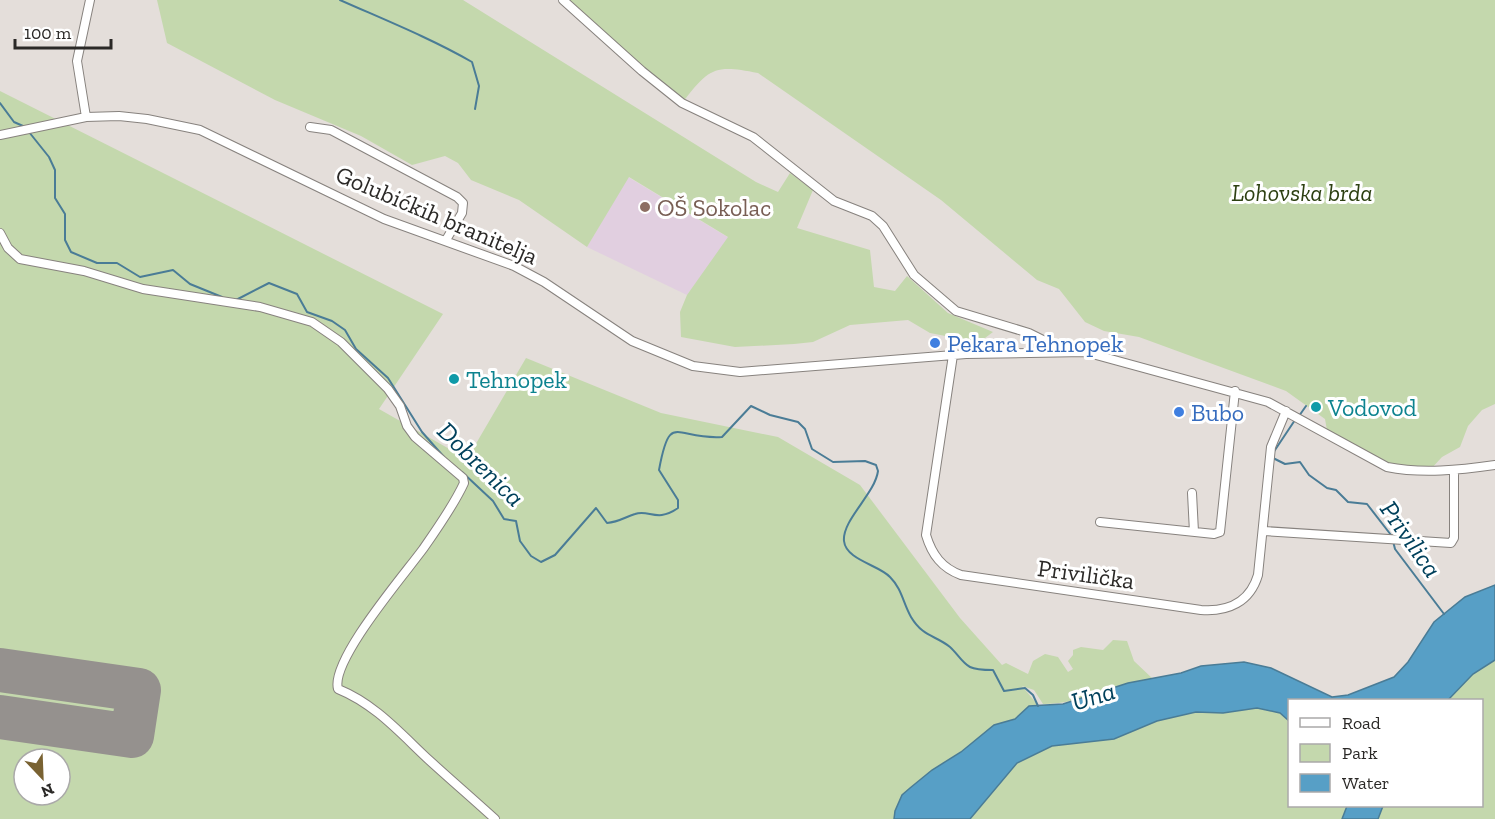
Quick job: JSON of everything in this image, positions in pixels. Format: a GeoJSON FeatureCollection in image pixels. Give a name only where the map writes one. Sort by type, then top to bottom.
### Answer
{"type":"FeatureCollection","features":[{"type":"Feature","properties":{"kind":"street"},"geometry":{"type":"LineString","coordinates":[[86,117],[77,61],[90,0]]}},
{"type":"Feature","properties":{"kind":"street"},"geometry":{"type":"LineString","coordinates":[[563,0],[642,71],[682,103],[753,137],[834,201],[872,216],[883,226],[914,275],[956,311],[1029,333],[1065,351],[1098,355],[1235,391],[1286,411],[1359,454],[1387,467],[1408,471],[1454,470],[1495,465]]}},
{"type":"Feature","properties":{"kind":"street","name":"Golubićkih branitelja"},"geometry":{"type":"LineString","coordinates":[[0,135],[86,117],[147,118],[200,130],[384,219],[514,266],[544,282],[632,341],[693,366],[740,372],[953,355],[1065,351]]}},
{"type":"Feature","properties":{"kind":"street"},"geometry":{"type":"LineString","coordinates":[[310,127],[331,130],[457,197],[463,203],[462,213],[446,240]]}},
{"type":"Feature","properties":{"kind":"street"},"geometry":{"type":"LineString","coordinates":[[0,233],[8,248],[20,259],[84,271],[142,289],[260,307],[312,322],[340,342],[388,389],[400,406],[407,426],[415,437],[463,478],[464,483],[424,548],[357,638],[338,676],[337,685],[338,689],[354,696],[393,724],[495,819]]}},
{"type":"Feature","properties":{"kind":"street","name":"Privilička"},"geometry":{"type":"LineString","coordinates":[[953,355],[926,527],[932,552],[951,572],[1082,594],[1201,610],[1218,610],[1241,601],[1252,591],[1258,575],[1271,447],[1286,411]]}},
{"type":"Feature","properties":{"kind":"street"},"geometry":{"type":"LineString","coordinates":[[1100,522],[1214,534],[1222,527],[1235,391]]}},
{"type":"Feature","properties":{"kind":"street"},"geometry":{"type":"LineString","coordinates":[[1264,531],[1452,543],[1454,538],[1454,470]]}},
{"type":"Feature","properties":{"kind":"street"},"geometry":{"type":"LineString","coordinates":[[1192,493],[1194,532]]}},
{"type":"Feature","properties":{"kind":"shaded area","name":"OŠ Sokolac"},"geometry":{"type":"Polygon","coordinates":[[[628,177],[729,238],[687,295],[587,247],[628,177]]]}},
{"type":"Feature","properties":{"kind":"green space"},"geometry":{"type":"Polygon","coordinates":[[[157,0],[463,0],[756,182],[778,192],[790,173],[813,190],[797,228],[870,250],[874,287],[895,291],[907,276],[948,313],[993,332],[973,347],[966,340],[930,333],[908,320],[850,325],[813,342],[794,344],[735,347],[681,337],[680,312],[687,295],[728,237],[629,177],[587,247],[519,200],[471,180],[458,163],[445,156],[412,165],[361,136],[275,100],[167,43],[157,0]]]}},
{"type":"Feature","properties":{"kind":"green space","name":"Lohovska brda"},"geometry":{"type":"Polygon","coordinates":[[[563,0],[1495,0],[1495,404],[1482,410],[1468,426],[1460,447],[1442,457],[1430,470],[1398,469],[1328,436],[1325,419],[1286,391],[1139,337],[1104,331],[1085,322],[1059,289],[1037,280],[941,200],[758,73],[731,69],[714,72],[699,82],[682,103],[563,0]]]}},
{"type":"Feature","properties":{"kind":"green space"},"geometry":{"type":"Polygon","coordinates":[[[0,91],[443,314],[379,409],[467,459],[526,358],[661,413],[778,437],[860,485],[960,618],[1002,665],[1006,663],[1028,674],[1033,661],[1045,654],[1058,657],[1068,672],[1073,669],[1068,661],[1073,655],[1073,650],[1081,647],[1103,650],[1113,640],[1127,641],[1134,661],[1153,679],[1071,701],[1043,704],[1034,690],[1022,686],[1037,704],[943,779],[903,819],[0,819],[0,91]]]}},
{"type":"Feature","properties":{"kind":"green space"},"geometry":{"type":"Polygon","coordinates":[[[1495,660],[1495,819],[1378,819],[1383,807],[1483,807],[1483,699],[1445,699],[1473,674],[1495,660]]]}},
{"type":"Feature","properties":{"kind":"green space"},"geometry":{"type":"Polygon","coordinates":[[[1257,708],[1280,713],[1288,720],[1288,807],[1347,807],[1342,819],[970,819],[1017,763],[1052,746],[1114,739],[1157,721],[1196,712],[1223,713],[1257,708]]]}},
{"type":"Feature","properties":{"kind":"water","name":"Una"},"geometry":{"type":"Polygon","coordinates":[[[1495,585],[1495,660],[1473,674],[1449,699],[1288,699],[1288,720],[1280,713],[1257,708],[1223,713],[1196,712],[1157,721],[1114,739],[1052,746],[1017,763],[970,819],[894,819],[902,795],[910,788],[932,770],[961,752],[994,725],[1015,719],[1029,706],[1063,704],[1128,683],[1181,673],[1201,666],[1244,662],[1271,668],[1332,697],[1348,695],[1394,677],[1408,662],[1434,622],[1465,597],[1495,585]]]}},
{"type":"Feature","properties":{"kind":"water"},"geometry":{"type":"Polygon","coordinates":[[[1347,807],[1383,807],[1378,819],[1342,819],[1347,807]]]}},
{"type":"Feature","properties":{"kind":"waterway"},"geometry":{"type":"LineString","coordinates":[[340,0],[424,37],[472,62],[479,86],[475,109]]}},
{"type":"Feature","properties":{"kind":"waterway","name":"Dobrenica"},"geometry":{"type":"LineString","coordinates":[[0,103],[14,122],[23,126]]}},
{"type":"Feature","properties":{"kind":"waterway","name":"Dobrenica"},"geometry":{"type":"LineString","coordinates":[[29,132],[49,157],[55,170],[55,198],[65,214],[65,240],[71,252],[97,263],[117,263],[140,277],[173,270],[190,284],[222,297]]}},
{"type":"Feature","properties":{"kind":"waterway","name":"Dobrenica"},"geometry":{"type":"LineString","coordinates":[[236,300],[269,283],[297,294],[307,312],[332,321],[345,330],[356,349],[388,378],[422,432],[444,457]]}},
{"type":"Feature","properties":{"kind":"waterway","name":"Dobrenica"},"geometry":{"type":"LineString","coordinates":[[462,472],[493,501],[504,519],[516,521],[520,541],[531,556],[541,562],[555,555],[596,508],[607,523],[640,513],[664,515],[678,508],[678,500],[659,470],[663,451],[671,434],[677,432],[722,437],[751,406],[770,415],[798,422],[805,429],[812,449],[833,462],[865,461],[876,465],[878,471],[876,480],[848,524],[845,533],[844,541],[850,553],[890,577],[900,591],[911,617],[920,628],[945,643],[970,667],[993,670],[1004,691],[1025,688],[1033,695],[1038,706]]}},
{"type":"Feature","properties":{"kind":"waterway","name":"Privilica"},"geometry":{"type":"LineString","coordinates":[[1299,416],[1306,406]]}},
{"type":"Feature","properties":{"kind":"waterway","name":"Privilica"},"geometry":{"type":"LineString","coordinates":[[1273,453],[1295,420]]}},
{"type":"Feature","properties":{"kind":"waterway","name":"Privilica"},"geometry":{"type":"LineString","coordinates":[[1273,458],[1285,464],[1300,462],[1309,475],[1327,488],[1336,490],[1348,502],[1367,504],[1391,535]]}},
{"type":"Feature","properties":{"kind":"waterway","name":"Privilica"},"geometry":{"type":"LineString","coordinates":[[1393,541],[1395,549],[1444,614]]}},
{"type":"Feature","properties":{"kind":"runway"},"geometry":{"type":"LineString","coordinates":[[0,670],[139,690],[132,736],[0,717]]}},
{"type":"Feature","properties":{"kind":"place","name":"OŠ Sokolac"},"geometry":{"type":"Point","coordinates":[645,207]}},
{"type":"Feature","properties":{"kind":"place","name":"Pekara Tehnopek"},"geometry":{"type":"Point","coordinates":[935,343]}},
{"type":"Feature","properties":{"kind":"place","name":"Tehnopek"},"geometry":{"type":"Point","coordinates":[454,379]}},
{"type":"Feature","properties":{"kind":"place","name":"Vodovod"},"geometry":{"type":"Point","coordinates":[1316,407]}},
{"type":"Feature","properties":{"kind":"place","name":"Bubo"},"geometry":{"type":"Point","coordinates":[1179,412]}}]}
